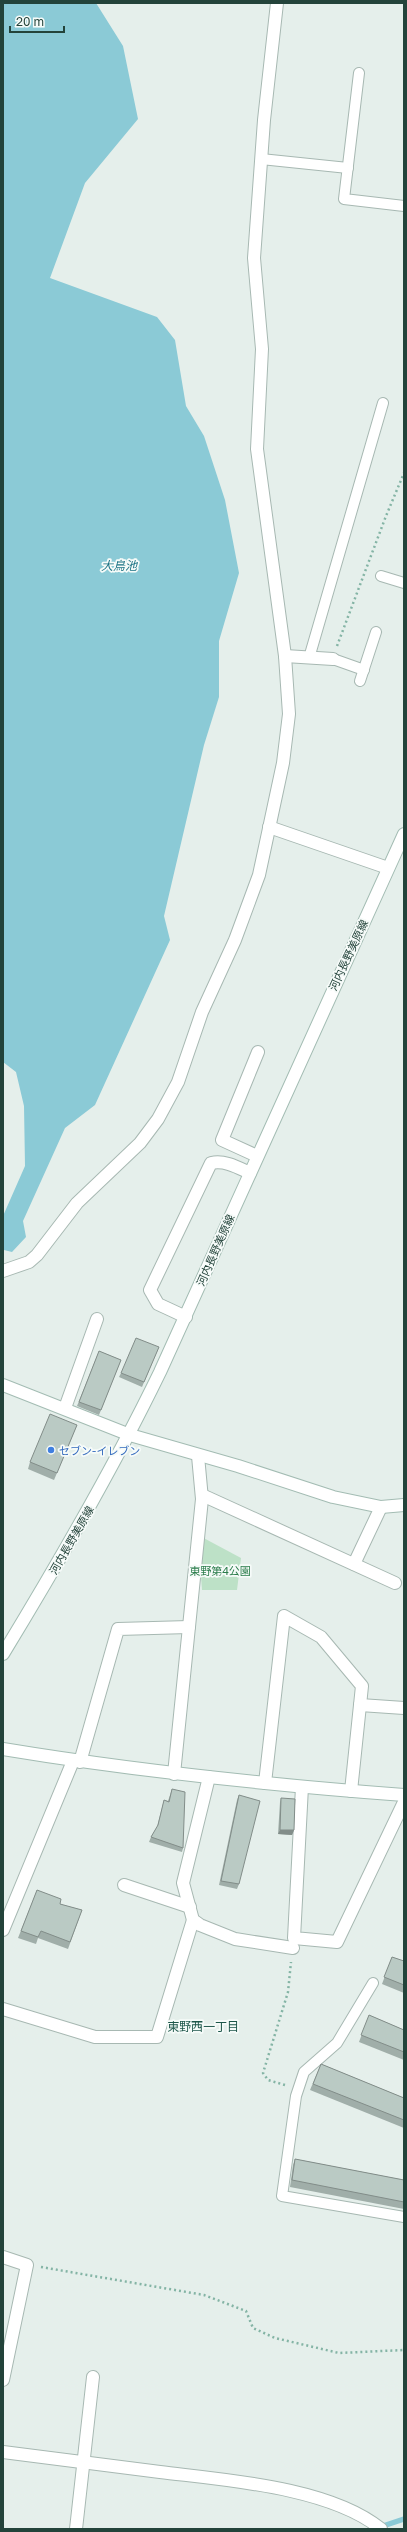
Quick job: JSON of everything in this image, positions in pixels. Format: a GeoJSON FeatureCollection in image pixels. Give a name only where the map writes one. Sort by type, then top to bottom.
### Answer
{"type":"FeatureCollection","features":[{"type":"Feature","properties":{"kind":"street"},"geometry":{"type":"LineString","coordinates":[[3,1272],[29,1262],[37,1255],[77,1203],[140,1143],[158,1119],[178,1082],[202,1012],[236,940],[258,875],[283,764],[289,714],[285,656],[257,449],[262,350],[255,286],[254,258],[261,159],[276,3]]}},
{"type":"Feature","properties":{"kind":"street"},"geometry":{"type":"LineString","coordinates":[[285,656],[333,659]]}},
{"type":"Feature","properties":{"kind":"street"},"geometry":{"type":"LineString","coordinates":[[269,827],[388,868]]}},
{"type":"Feature","properties":{"kind":"street","name":"河内長野美原線"},"geometry":{"type":"LineString","coordinates":[[3,1654],[65,1553],[130,1435],[186,1317],[257,1156],[404,834]]}},
{"type":"Feature","properties":{"kind":"street"},"geometry":{"type":"LineString","coordinates":[[257,1156],[222,1140],[258,1052]]}},
{"type":"Feature","properties":{"kind":"street"},"geometry":{"type":"LineString","coordinates":[[186,1317],[158,1304],[150,1290],[211,1163],[219,1161],[229,1163],[250,1173]]}},
{"type":"Feature","properties":{"kind":"street"},"geometry":{"type":"LineString","coordinates":[[64,1408],[98,1320]]}},
{"type":"Feature","properties":{"kind":"street"},"geometry":{"type":"LineString","coordinates":[[3,1385],[130,1435],[198,1456],[238,1466],[333,1497],[381,1507],[404,1504]]}},
{"type":"Feature","properties":{"kind":"street"},"geometry":{"type":"LineString","coordinates":[[174,1774],[202,1495],[198,1456]]}},
{"type":"Feature","properties":{"kind":"street"},"geometry":{"type":"LineString","coordinates":[[202,1495],[395,1583]]}},
{"type":"Feature","properties":{"kind":"street"},"geometry":{"type":"LineString","coordinates":[[354,1564],[381,1507]]}},
{"type":"Feature","properties":{"kind":"street"},"geometry":{"type":"LineString","coordinates":[[265,1783],[284,1616],[321,1637],[362,1686],[351,1791]]}},
{"type":"Feature","properties":{"kind":"street"},"geometry":{"type":"LineString","coordinates":[[3,1930],[77,1761],[118,1629],[189,1627]]}},
{"type":"Feature","properties":{"kind":"street"},"geometry":{"type":"LineString","coordinates":[[360,1705],[404,1708]]}},
{"type":"Feature","properties":{"kind":"street"},"geometry":{"type":"LineString","coordinates":[[3,1749],[174,1774],[302,1787],[404,1795]]}},
{"type":"Feature","properties":{"kind":"street"},"geometry":{"type":"LineString","coordinates":[[3,2009],[95,2036],[157,2037],[193,1920],[183,1883],[209,1777]]}},
{"type":"Feature","properties":{"kind":"street"},"geometry":{"type":"LineString","coordinates":[[302,1787],[294,1938],[338,1942],[404,1802]]}},
{"type":"Feature","properties":{"kind":"street"},"geometry":{"type":"LineString","coordinates":[[124,1885],[190,1907]]}},
{"type":"Feature","properties":{"kind":"street"},"geometry":{"type":"LineString","coordinates":[[193,1920],[200,1925],[235,1939],[293,1948]]}},
{"type":"Feature","properties":{"kind":"street"},"geometry":{"type":"LineString","coordinates":[[3,2257],[27,2265],[3,2380]]}},
{"type":"Feature","properties":{"kind":"street"},"geometry":{"type":"LineString","coordinates":[[76,2529],[94,2377]]}},
{"type":"Feature","properties":{"kind":"street"},"geometry":{"type":"LineString","coordinates":[[3,2452],[259,2485],[318,2499],[355,2511],[377,2526]]}},
{"type":"Feature","properties":{"kind":"lane"},"geometry":{"type":"LineString","coordinates":[[359,73],[344,199],[404,206]]}},
{"type":"Feature","properties":{"kind":"lane"},"geometry":{"type":"LineString","coordinates":[[261,159],[348,168]]}},
{"type":"Feature","properties":{"kind":"lane"},"geometry":{"type":"LineString","coordinates":[[309,658],[383,403]]}},
{"type":"Feature","properties":{"kind":"lane"},"geometry":{"type":"LineString","coordinates":[[381,576],[404,583]]}},
{"type":"Feature","properties":{"kind":"lane"},"geometry":{"type":"LineString","coordinates":[[360,681],[376,632]]}},
{"type":"Feature","properties":{"kind":"lane"},"geometry":{"type":"LineString","coordinates":[[333,659],[364,670]]}},
{"type":"Feature","properties":{"kind":"lane"},"geometry":{"type":"LineString","coordinates":[[373,1983],[337,2043],[304,2072],[298,2088],[282,2196],[404,2217]]}},
{"type":"Feature","properties":{"kind":"path"},"geometry":{"type":"LineString","coordinates":[[333,659],[386,516],[404,473]]}},
{"type":"Feature","properties":{"kind":"path"},"geometry":{"type":"LineString","coordinates":[[293,1948],[288,1992],[263,2073],[268,2080],[298,2088]]}},
{"type":"Feature","properties":{"kind":"path"},"geometry":{"type":"LineString","coordinates":[[27,2265],[204,2295],[246,2311],[253,2328],[275,2338],[339,2353],[404,2350]]}},
{"type":"Feature","properties":{"kind":"green space","name":"東野第4公園"},"geometry":{"type":"Polygon","coordinates":[[[198,1535],[241,1558],[237,1590],[202,1590],[198,1535]]]}},
{"type":"Feature","properties":{"kind":"water","name":"大鳥池"},"geometry":{"type":"Polygon","coordinates":[[[3,3],[96,3],[123,46],[138,119],[85,183],[50,278],[157,317],[175,340],[186,406],[204,436],[225,500],[239,573],[219,641],[219,697],[204,745],[164,916],[170,940],[95,1105],[65,1128],[23,1221],[26,1237],[12,1252],[4,1250],[3,1216],[25,1166],[24,1106],[16,1072],[3,1062],[3,3]]]}},
{"type":"Feature","properties":{"kind":"building"},"geometry":{"type":"Polygon","coordinates":[[[136,1338],[159,1347],[144,1382],[121,1373],[136,1338]]]}},
{"type":"Feature","properties":{"kind":"building"},"geometry":{"type":"Polygon","coordinates":[[[99,1351],[121,1360],[101,1410],[79,1402],[99,1351]]]}},
{"type":"Feature","properties":{"kind":"building","name":"セブン-イレブン"},"geometry":{"type":"Polygon","coordinates":[[[50,1414],[77,1425],[57,1473],[30,1462],[50,1414]]]}},
{"type":"Feature","properties":{"kind":"building"},"geometry":{"type":"Polygon","coordinates":[[[172,1789],[185,1792],[183,1848],[151,1837],[158,1825],[164,1800],[169,1802],[172,1789]]]}},
{"type":"Feature","properties":{"kind":"building"},"geometry":{"type":"Polygon","coordinates":[[[239,1795],[260,1801],[239,1884],[221,1881],[239,1795]]]}},
{"type":"Feature","properties":{"kind":"building"},"geometry":{"type":"Polygon","coordinates":[[[281,1798],[295,1799],[294,1830],[280,1830],[281,1798]]]}},
{"type":"Feature","properties":{"kind":"building"},"geometry":{"type":"Polygon","coordinates":[[[37,1890],[61,1899],[60,1904],[82,1910],[70,1942],[41,1931],[38,1937],[21,1931],[37,1890]]]}},
{"type":"Feature","properties":{"kind":"building"},"geometry":{"type":"Polygon","coordinates":[[[392,1957],[404,1961],[404,1985],[384,1977],[392,1957]]]}},
{"type":"Feature","properties":{"kind":"building"},"geometry":{"type":"Polygon","coordinates":[[[369,2015],[404,2030],[404,2052],[361,2035],[369,2015]]]}},
{"type":"Feature","properties":{"kind":"building"},"geometry":{"type":"Polygon","coordinates":[[[321,2064],[404,2098],[404,2120],[313,2084],[321,2064]]]}},
{"type":"Feature","properties":{"kind":"building"},"geometry":{"type":"Polygon","coordinates":[[[295,2159],[404,2180],[404,2202],[292,2180],[295,2159]]]}},
{"type":"Feature","properties":{"kind":"waterway"},"geometry":{"type":"LineString","coordinates":[[380,2527],[404,2519]]}},
{"type":"Feature","properties":{"kind":"place","name":"セブン-イレブン"},"geometry":{"type":"Point","coordinates":[51,1450]}},
{"type":"Feature","properties":{"kind":"district","name":"東野西一丁目"},"geometry":{"type":"Point","coordinates":[203,2026]}}]}
